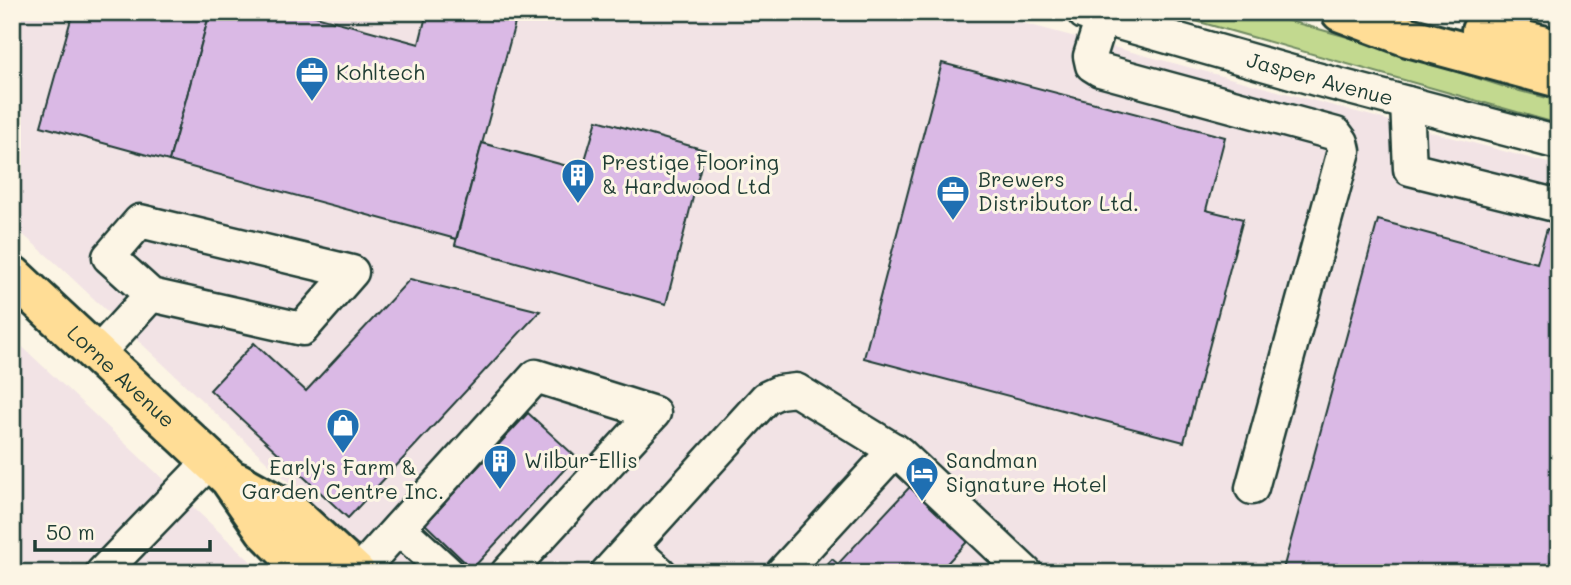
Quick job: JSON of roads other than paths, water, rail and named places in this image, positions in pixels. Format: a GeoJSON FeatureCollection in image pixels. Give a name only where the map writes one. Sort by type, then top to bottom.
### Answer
{"type":"FeatureCollection","features":[{"type":"Feature","properties":{"kind":"main road"},"geometry":{"type":"LineString","coordinates":[[1341,12],[1408,37],[1559,78]]}},
{"type":"Feature","properties":{"kind":"main road"},"geometry":{"type":"LineString","coordinates":[[1401,12],[1559,49]]}},
{"type":"Feature","properties":{"kind":"main road","name":"Lorne Avenue"},"geometry":{"type":"LineString","coordinates":[[12,275],[220,469],[264,530],[308,573]]}},
{"type":"Feature","properties":{"kind":"main road","name":"Lorne Avenue"},"geometry":{"type":"LineString","coordinates":[[220,469],[289,512],[357,573]]}},
{"type":"Feature","properties":{"kind":"street","name":"Jasper Avenue"},"geometry":{"type":"LineString","coordinates":[[1092,15],[1316,79],[1559,143]]}},
{"type":"Feature","properties":{"kind":"street"},"geometry":{"type":"LineString","coordinates":[[1092,15],[1090,56],[1093,65],[1100,70],[1335,134],[1342,142],[1344,151],[1252,488]]}},
{"type":"Feature","properties":{"kind":"street"},"geometry":{"type":"LineString","coordinates":[[1305,126],[1316,79]]}},
{"type":"Feature","properties":{"kind":"street"},"geometry":{"type":"LineString","coordinates":[[1407,103],[1410,169],[1559,206]]}},
{"type":"Feature","properties":{"kind":"street"},"geometry":{"type":"LineString","coordinates":[[140,222],[352,272],[302,330],[151,295],[109,257],[140,222]]}},
{"type":"Feature","properties":{"kind":"street"},"geometry":{"type":"LineString","coordinates":[[97,354],[151,295]]}},
{"type":"Feature","properties":{"kind":"street"},"geometry":{"type":"LineString","coordinates":[[357,573],[536,376],[654,413],[507,573]]}},
{"type":"Feature","properties":{"kind":"street"},"geometry":{"type":"LineString","coordinates":[[607,573],[766,398],[796,390],[895,450],[1005,566]]}},
{"type":"Feature","properties":{"kind":"street"},"geometry":{"type":"LineString","coordinates":[[782,573],[895,450]]}},
{"type":"Feature","properties":{"kind":"street"},"geometry":{"type":"LineString","coordinates":[[102,573],[220,469]]}},
{"type":"Feature","properties":{"kind":"street"},"geometry":{"type":"LineString","coordinates":[[399,528],[448,573]]}},
{"type":"Feature","properties":{"kind":"street"},"geometry":{"type":"LineString","coordinates":[[631,547],[660,573]]}},
{"type":"Feature","properties":{"kind":"place","name":"Kohltech"},"geometry":{"type":"Point","coordinates":[312,103]}},
{"type":"Feature","properties":{"kind":"place","name":"Prestige Flooring & Hardwood Ltd"},"geometry":{"type":"Point","coordinates":[578,205]}},
{"type":"Feature","properties":{"kind":"place","name":"Brewers Distributor Ltd."},"geometry":{"type":"Point","coordinates":[953,222]}},
{"type":"Feature","properties":{"kind":"place","name":"Early's Farm & Garden Centre Inc."},"geometry":{"type":"Point","coordinates":[343,455]}},
{"type":"Feature","properties":{"kind":"place","name":"Wilbur-Ellis"},"geometry":{"type":"Point","coordinates":[500,491]}},
{"type":"Feature","properties":{"kind":"place","name":"Sandman Signature Hotel"},"geometry":{"type":"Point","coordinates":[922,503]}}]}
